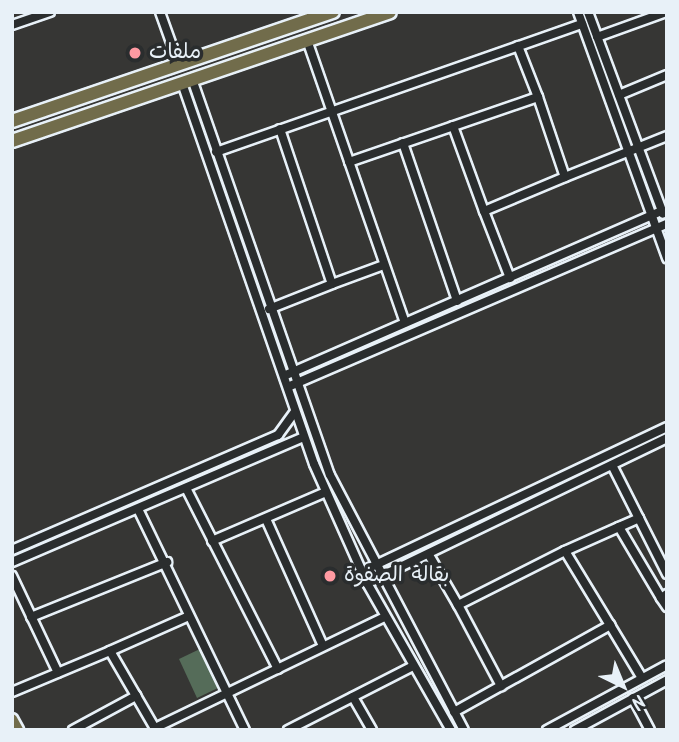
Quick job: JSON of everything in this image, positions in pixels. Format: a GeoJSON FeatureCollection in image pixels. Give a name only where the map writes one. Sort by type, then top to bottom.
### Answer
{"type":"FeatureCollection","features":[{"type":"Feature","properties":{"kind":"highway"},"geometry":{"type":"LineString","coordinates":[[12,121],[333,12]]}},
{"type":"Feature","properties":{"kind":"highway"},"geometry":{"type":"LineString","coordinates":[[12,141],[390,12]]}},
{"type":"Feature","properties":{"kind":"main road"},"geometry":{"type":"LineString","coordinates":[[12,719],[18,730]]}},
{"type":"Feature","properties":{"kind":"street"},"geometry":{"type":"LineString","coordinates":[[12,25],[50,12]]}},
{"type":"Feature","properties":{"kind":"street"},"geometry":{"type":"LineString","coordinates":[[160,12],[179,65]]}},
{"type":"Feature","properties":{"kind":"street"},"geometry":{"type":"LineString","coordinates":[[578,12],[667,258]]}},
{"type":"Feature","properties":{"kind":"street"},"geometry":{"type":"LineString","coordinates":[[285,388],[667,223],[587,12]]}},
{"type":"Feature","properties":{"kind":"street"},"geometry":{"type":"LineString","coordinates":[[597,37],[666,12]]}},
{"type":"Feature","properties":{"kind":"street"},"geometry":{"type":"LineString","coordinates":[[216,152],[582,24]]}},
{"type":"Feature","properties":{"kind":"street"},"geometry":{"type":"LineString","coordinates":[[307,40],[405,324]]}},
{"type":"Feature","properties":{"kind":"street"},"geometry":{"type":"LineString","coordinates":[[518,46],[565,177]]}},
{"type":"Feature","properties":{"kind":"street"},"geometry":{"type":"LineString","coordinates":[[619,95],[667,75]]}},
{"type":"Feature","properties":{"kind":"street"},"geometry":{"type":"LineString","coordinates":[[187,81],[216,152],[295,384],[373,566],[464,730]]}},
{"type":"Feature","properties":{"kind":"street"},"geometry":{"type":"LineString","coordinates":[[187,81],[281,377],[303,437],[367,583],[451,730]]}},
{"type":"Feature","properties":{"kind":"street"},"geometry":{"type":"LineString","coordinates":[[349,162],[538,97]]}},
{"type":"Feature","properties":{"kind":"street"},"geometry":{"type":"LineString","coordinates":[[453,126],[510,278]]}},
{"type":"Feature","properties":{"kind":"street"},"geometry":{"type":"LineString","coordinates":[[280,130],[332,284]]}},
{"type":"Feature","properties":{"kind":"street"},"geometry":{"type":"LineString","coordinates":[[484,211],[667,136]]}},
{"type":"Feature","properties":{"kind":"street"},"geometry":{"type":"LineString","coordinates":[[403,143],[457,301]]}},
{"type":"Feature","properties":{"kind":"street"},"geometry":{"type":"LineString","coordinates":[[281,377],[662,211]]}},
{"type":"Feature","properties":{"kind":"street"},"geometry":{"type":"LineString","coordinates":[[269,309],[384,265]]}},
{"type":"Feature","properties":{"kind":"street"},"geometry":{"type":"LineString","coordinates":[[12,550],[278,435],[294,413]]}},
{"type":"Feature","properties":{"kind":"street"},"geometry":{"type":"LineString","coordinates":[[362,572],[667,427]]}},
{"type":"Feature","properties":{"kind":"street"},"geometry":{"type":"LineString","coordinates":[[12,562],[303,437]]}},
{"type":"Feature","properties":{"kind":"street"},"geometry":{"type":"LineString","coordinates":[[367,583],[667,438]]}},
{"type":"Feature","properties":{"kind":"street"},"geometry":{"type":"LineString","coordinates":[[612,465],[667,574]]}},
{"type":"Feature","properties":{"kind":"street"},"geometry":{"type":"LineString","coordinates":[[186,488],[278,669]]}},
{"type":"Feature","properties":{"kind":"street"},"geometry":{"type":"LineString","coordinates":[[212,541],[326,492]]}},
{"type":"Feature","properties":{"kind":"street"},"geometry":{"type":"LineString","coordinates":[[138,509],[167,562],[189,616],[245,730]]}},
{"type":"Feature","properties":{"kind":"street"},"geometry":{"type":"LineString","coordinates":[[458,605],[565,551],[639,518]]}},
{"type":"Feature","properties":{"kind":"street"},"geometry":{"type":"LineString","coordinates":[[266,519],[323,646]]}},
{"type":"Feature","properties":{"kind":"street"},"geometry":{"type":"LineString","coordinates":[[619,527],[664,596],[667,607]]}},
{"type":"Feature","properties":{"kind":"street"},"geometry":{"type":"LineString","coordinates":[[565,551],[642,678]]}},
{"type":"Feature","properties":{"kind":"street"},"geometry":{"type":"LineString","coordinates":[[429,555],[501,686]]}},
{"type":"Feature","properties":{"kind":"street"},"geometry":{"type":"LineString","coordinates":[[31,617],[167,562]]}},
{"type":"Feature","properties":{"kind":"street"},"geometry":{"type":"LineString","coordinates":[[12,576],[58,673]]}},
{"type":"Feature","properties":{"kind":"street"},"geometry":{"type":"LineString","coordinates":[[12,692],[189,616]]}},
{"type":"Feature","properties":{"kind":"street"},"geometry":{"type":"LineString","coordinates":[[110,650],[155,729],[385,617]]}},
{"type":"Feature","properties":{"kind":"street"},"geometry":{"type":"LineString","coordinates":[[454,712],[610,625]]}},
{"type":"Feature","properties":{"kind":"street"},"geometry":{"type":"LineString","coordinates":[[547,730],[667,665]]}},
{"type":"Feature","properties":{"kind":"street"},"geometry":{"type":"LineString","coordinates":[[288,730],[413,666]]}},
{"type":"Feature","properties":{"kind":"street"},"geometry":{"type":"LineString","coordinates":[[575,730],[667,680]]}},
{"type":"Feature","properties":{"kind":"street"},"geometry":{"type":"LineString","coordinates":[[78,729],[136,696]]}},
{"type":"Feature","properties":{"kind":"street"},"geometry":{"type":"LineString","coordinates":[[353,697],[372,730]]}},
{"type":"Feature","properties":{"kind":"street"},"geometry":{"type":"LineString","coordinates":[[633,698],[650,730]]}},
{"type":"Feature","properties":{"kind":"green space"},"geometry":{"type":"Polygon","coordinates":[[[202,648],[220,687],[197,698],[179,659],[202,648]]]}},
{"type":"Feature","properties":{"kind":"place","name":"ملفات"},"geometry":{"type":"Point","coordinates":[135,53]}},
{"type":"Feature","properties":{"kind":"place","name":"بقالة الصفوة"},"geometry":{"type":"Point","coordinates":[330,576]}}]}
